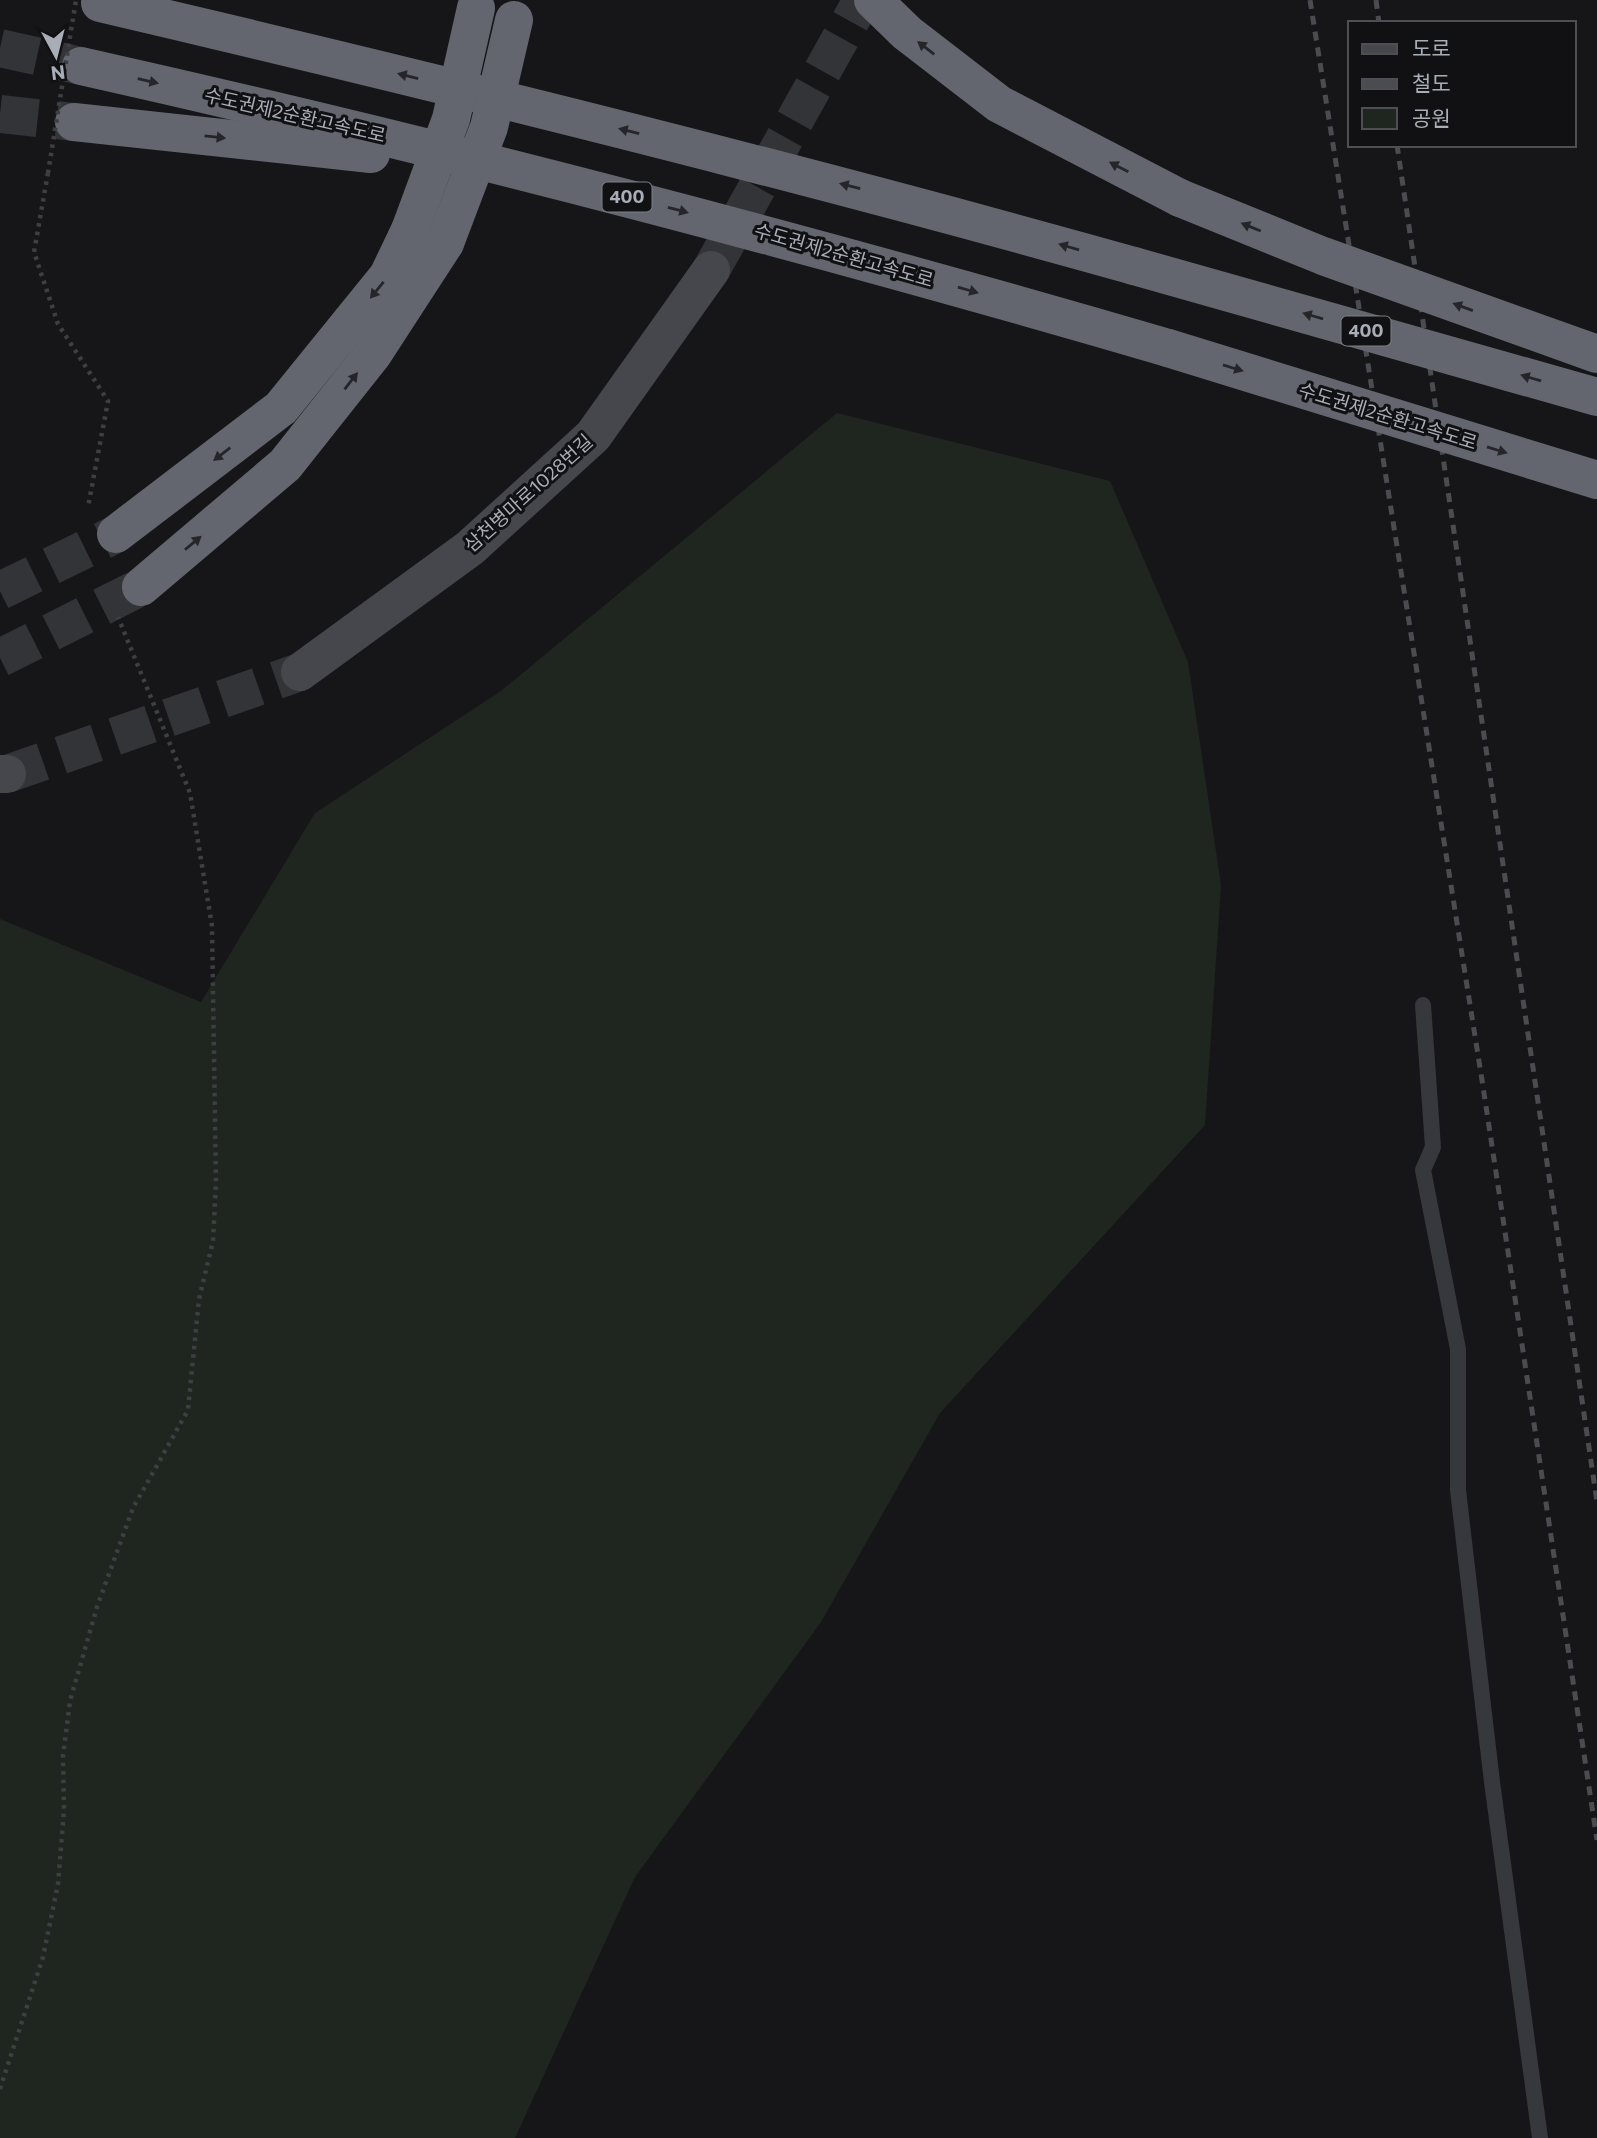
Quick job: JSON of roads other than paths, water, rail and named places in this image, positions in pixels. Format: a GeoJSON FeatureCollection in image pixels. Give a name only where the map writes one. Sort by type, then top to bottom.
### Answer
{"type":"FeatureCollection","features":[{"type":"Feature","properties":{"kind":"highway"},"geometry":{"type":"LineString","coordinates":[[873,0],[907,33],[999,104],[1180,198],[1323,256],[1597,354]]}},
{"type":"Feature","properties":{"kind":"highway","name":"400"},"geometry":{"type":"LineString","coordinates":[[88,1],[399,73],[865,190],[1597,397]]}},
{"type":"Feature","properties":{"kind":"highway"},"geometry":{"type":"LineString","coordinates":[[101,526],[281,408],[388,276],[410,230],[452,119],[476,4]]}},
{"type":"Feature","properties":{"kind":"highway"},"geometry":{"type":"LineString","coordinates":[[127,596],[285,465],[373,354],[445,243],[489,127],[514,10]]}},
{"type":"Feature","properties":{"kind":"highway","name":"수도권제2순환고속도로"},"geometry":{"type":"LineString","coordinates":[[81,65],[554,177],[786,238],[1168,348],[1597,480]]}},
{"type":"Feature","properties":{"kind":"highway"},"geometry":{"type":"LineString","coordinates":[[74,122],[336,149],[554,177]]}},
{"type":"Feature","properties":{"kind":"street","name":"삼천병마로1028번길"},"geometry":{"type":"LineString","coordinates":[[300,672],[470,548],[593,436],[711,270]]}},
{"type":"Feature","properties":{"kind":"lane"},"geometry":{"type":"LineString","coordinates":[[1423,1005],[1433,1147],[1423,1170],[1458,1349],[1458,1490],[1492,1782],[1540,2138]]}},
{"type":"Feature","properties":{"kind":"tunnel"},"geometry":{"type":"LineString","coordinates":[[711,270],[862,0]]}},
{"type":"Feature","properties":{"kind":"tunnel"},"geometry":{"type":"LineString","coordinates":[[0,48],[81,66]]}},
{"type":"Feature","properties":{"kind":"tunnel"},"geometry":{"type":"LineString","coordinates":[[0,114],[74,122]]}},
{"type":"Feature","properties":{"kind":"tunnel"},"geometry":{"type":"LineString","coordinates":[[0,591],[116,534]]}},
{"type":"Feature","properties":{"kind":"tunnel"},"geometry":{"type":"LineString","coordinates":[[0,658],[141,587]]}},
{"type":"Feature","properties":{"kind":"tunnel"},"geometry":{"type":"LineString","coordinates":[[7,774],[300,672]]}},
{"type":"Feature","properties":{"kind":"railway"},"geometry":{"type":"LineString","coordinates":[[1310,0],[1482,1080],[1597,1840]]}},
{"type":"Feature","properties":{"kind":"railway"},"geometry":{"type":"LineString","coordinates":[[1376,0],[1379,21]]}},
{"type":"Feature","properties":{"kind":"railway"},"geometry":{"type":"LineString","coordinates":[[1397,147],[1597,1502]]}}]}
